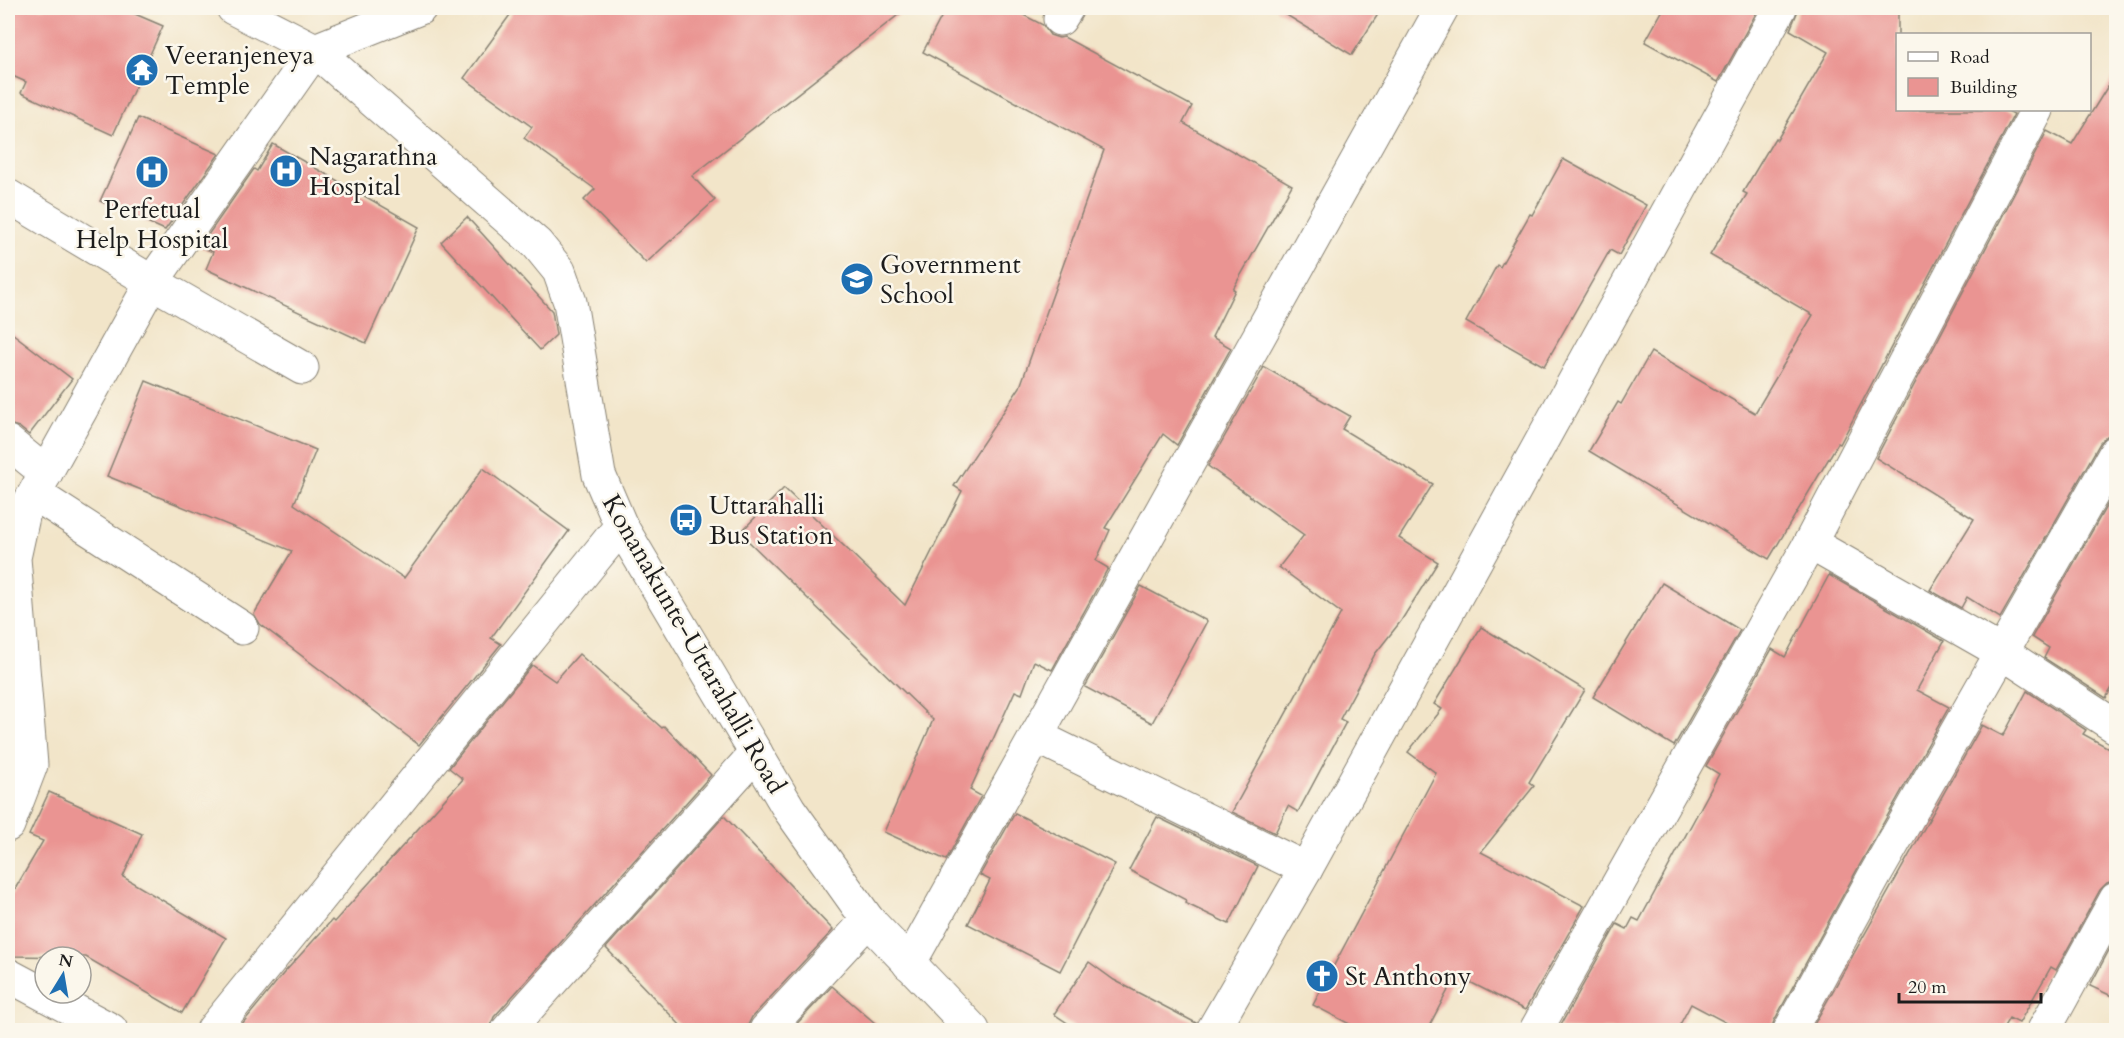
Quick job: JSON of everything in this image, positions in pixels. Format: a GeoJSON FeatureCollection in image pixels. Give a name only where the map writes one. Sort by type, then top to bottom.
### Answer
{"type":"FeatureCollection","features":[{"type":"Feature","properties":{"kind":"street","name":"Konanakunte-Uttarahalli Road"},"geometry":{"type":"LineString","coordinates":[[233,8],[315,50],[537,244],[559,271],[570,302],[599,475],[621,526],[789,809],[868,920],[973,1030]]}},
{"type":"Feature","properties":{"kind":"street"},"geometry":{"type":"LineString","coordinates":[[8,825],[31,765],[11,559],[24,512],[152,282],[315,50],[420,8]]}},
{"type":"Feature","properties":{"kind":"street"},"geometry":{"type":"LineString","coordinates":[[909,964],[1442,8]]}},
{"type":"Feature","properties":{"kind":"street"},"geometry":{"type":"LineString","coordinates":[[1213,1030],[1306,869],[1780,8]]}},
{"type":"Feature","properties":{"kind":"street"},"geometry":{"type":"LineString","coordinates":[[1536,1030],[1810,543],[2036,111]]}},
{"type":"Feature","properties":{"kind":"street"},"geometry":{"type":"LineString","coordinates":[[8,196],[302,368]]}},
{"type":"Feature","properties":{"kind":"street"},"geometry":{"type":"LineString","coordinates":[[8,442],[40,484],[242,628]]}},
{"type":"Feature","properties":{"kind":"street"},"geometry":{"type":"LineString","coordinates":[[1790,1030],[1875,875],[2116,452]]}},
{"type":"Feature","properties":{"kind":"street"},"geometry":{"type":"LineString","coordinates":[[213,1030],[621,526]]}},
{"type":"Feature","properties":{"kind":"street"},"geometry":{"type":"LineString","coordinates":[[1810,543],[2003,653],[2116,727]]}},
{"type":"Feature","properties":{"kind":"street"},"geometry":{"type":"LineString","coordinates":[[1036,736],[1306,869]]}},
{"type":"Feature","properties":{"kind":"street"},"geometry":{"type":"LineString","coordinates":[[508,1030],[756,753]]}},
{"type":"Feature","properties":{"kind":"street"},"geometry":{"type":"LineString","coordinates":[[2044,1030],[2116,898]]}},
{"type":"Feature","properties":{"kind":"street"},"geometry":{"type":"LineString","coordinates":[[766,1030],[868,920]]}},
{"type":"Feature","properties":{"kind":"street"},"geometry":{"type":"LineString","coordinates":[[8,975],[111,1030]]}},
{"type":"Feature","properties":{"kind":"building"},"geometry":{"type":"Polygon","coordinates":[[[8,8],[121,8],[163,26],[113,135],[21,93],[26,82],[8,74],[8,8]]]}},
{"type":"Feature","properties":{"kind":"building"},"geometry":{"type":"Polygon","coordinates":[[[515,8],[907,8],[692,176],[715,200],[646,263],[584,200],[595,189],[524,138],[532,127],[464,78],[515,8]]]}},
{"type":"Feature","properties":{"kind":"building"},"geometry":{"type":"Polygon","coordinates":[[[946,8],[1010,8],[1043,25],[1050,35],[1064,37],[1192,106],[1183,123],[1292,185],[1233,289],[1235,290],[1212,337],[1231,348],[1177,445],[1163,434],[1105,528],[1110,530],[1096,561],[1108,568],[1052,670],[1034,661],[1022,694],[1015,691],[970,790],[981,796],[946,860],[884,832],[933,720],[740,533],[784,488],[905,605],[962,491],[954,486],[1020,387],[1104,150],[923,52],[946,8]]]}},
{"type":"Feature","properties":{"kind":"building"},"geometry":{"type":"Polygon","coordinates":[[[1275,8],[1382,8],[1352,55],[1275,8]]]}},
{"type":"Feature","properties":{"kind":"building"},"geometry":{"type":"Polygon","coordinates":[[[1664,8],[1759,8],[1718,82],[1645,42],[1664,8]]]}},
{"type":"Feature","properties":{"kind":"building"},"geometry":{"type":"Polygon","coordinates":[[[1799,8],[1898,8],[1896,111],[2008,111],[2014,114],[1840,444],[1838,443],[1769,559],[1589,451],[1618,402],[1621,404],[1651,352],[1755,413],[1813,315],[1710,255],[1747,194],[1743,192],[1775,138],[1777,140],[1828,52],[1790,30],[1799,8]]]}},
{"type":"Feature","properties":{"kind":"building"},"geometry":{"type":"Polygon","coordinates":[[[2116,73],[2116,433],[2107,436],[2100,443],[2000,618],[1967,597],[1961,608],[1930,590],[1974,519],[1876,458],[2047,131],[2072,144],[2116,73]]]}},
{"type":"Feature","properties":{"kind":"building"},"geometry":{"type":"Polygon","coordinates":[[[138,118],[219,154],[165,230],[100,201],[138,118]]]}},
{"type":"Feature","properties":{"kind":"building"},"geometry":{"type":"Polygon","coordinates":[[[273,144],[419,227],[366,343],[206,269],[213,252],[201,247],[203,242],[254,169],[257,171],[273,144]]]}},
{"type":"Feature","properties":{"kind":"building"},"geometry":{"type":"Polygon","coordinates":[[[1563,159],[1646,205],[1619,255],[1610,250],[1544,366],[1466,322],[1497,265],[1500,267],[1563,159]]]}},
{"type":"Feature","properties":{"kind":"building"},"geometry":{"type":"Polygon","coordinates":[[[467,217],[552,311],[556,335],[540,350],[441,242],[467,217]]]}},
{"type":"Feature","properties":{"kind":"building"},"geometry":{"type":"Polygon","coordinates":[[[8,330],[72,379],[29,435],[19,427],[8,424],[8,330]]]}},
{"type":"Feature","properties":{"kind":"building"},"geometry":{"type":"Polygon","coordinates":[[[1264,367],[1350,416],[1342,429],[1433,484],[1399,538],[1438,562],[1401,621],[1375,654],[1340,719],[1346,722],[1298,812],[1288,806],[1275,833],[1232,812],[1341,613],[1279,567],[1304,535],[1208,466],[1264,367]]]}},
{"type":"Feature","properties":{"kind":"building"},"geometry":{"type":"Polygon","coordinates":[[[146,381],[316,450],[294,504],[404,578],[483,468],[569,531],[491,638],[501,644],[419,745],[260,624],[254,614],[292,551],[107,476],[146,381]]]}},
{"type":"Feature","properties":{"kind":"building"},"geometry":{"type":"Polygon","coordinates":[[[2116,489],[2116,681],[2106,698],[2044,658],[2049,648],[2032,637],[2116,489]]]}},
{"type":"Feature","properties":{"kind":"building"},"geometry":{"type":"Polygon","coordinates":[[[1829,575],[1944,641],[1917,690],[1949,707],[1859,866],[1771,1030],[1740,1030],[1691,1004],[1677,1030],[1565,1030],[1559,1028],[1617,924],[1627,929],[1633,918],[1639,921],[1719,774],[1706,766],[1772,649],[1785,657],[1829,575]]]}},
{"type":"Feature","properties":{"kind":"building"},"geometry":{"type":"Polygon","coordinates":[[[1662,583],[1740,630],[1674,746],[1593,697],[1662,583]]]}},
{"type":"Feature","properties":{"kind":"building"},"geometry":{"type":"Polygon","coordinates":[[[1141,586],[1207,621],[1152,723],[1085,687],[1141,586]]]}},
{"type":"Feature","properties":{"kind":"building"},"geometry":{"type":"Polygon","coordinates":[[[1481,627],[1585,690],[1529,782],[1534,786],[1481,852],[1584,906],[1525,1010],[1456,975],[1427,1030],[1361,1030],[1313,1005],[1436,773],[1408,752],[1442,709],[1434,704],[1481,627]]]}},
{"type":"Feature","properties":{"kind":"building"},"geometry":{"type":"Polygon","coordinates":[[[579,654],[662,728],[664,726],[711,775],[494,1017],[489,1030],[237,1030],[283,974],[332,920],[334,922],[463,779],[449,768],[532,665],[555,681],[579,654]]]}},
{"type":"Feature","properties":{"kind":"building"},"geometry":{"type":"Polygon","coordinates":[[[2027,691],[2086,730],[2083,734],[2116,752],[2116,880],[2107,883],[2100,890],[2056,970],[2051,967],[2019,1023],[2009,1018],[2002,1030],[1811,1030],[1982,725],[2003,736],[2027,691]]]}},
{"type":"Feature","properties":{"kind":"building"},"geometry":{"type":"Polygon","coordinates":[[[49,792],[142,834],[123,877],[226,938],[182,1013],[93,961],[93,945],[33,945],[33,956],[8,956],[8,901],[43,841],[29,835],[49,792]]]}},
{"type":"Feature","properties":{"kind":"building"},"geometry":{"type":"Polygon","coordinates":[[[1015,813],[1115,864],[1060,971],[968,924],[990,880],[980,875],[1015,813]]]}},
{"type":"Feature","properties":{"kind":"building"},"geometry":{"type":"Polygon","coordinates":[[[724,816],[833,930],[752,1017],[748,1030],[685,1030],[606,948],[724,816]]]}},
{"type":"Feature","properties":{"kind":"building"},"geometry":{"type":"Polygon","coordinates":[[[1157,817],[1258,866],[1229,924],[1185,903],[1186,900],[1129,870],[1157,817]]]}},
{"type":"Feature","properties":{"kind":"building"},"geometry":{"type":"Polygon","coordinates":[[[2116,937],[2116,998],[2090,986],[2116,937]]]}},
{"type":"Feature","properties":{"kind":"building"},"geometry":{"type":"Polygon","coordinates":[[[1089,962],[1114,980],[1196,1023],[1194,1030],[1078,1030],[1054,1014],[1089,962]]]}},
{"type":"Feature","properties":{"kind":"building"},"geometry":{"type":"Polygon","coordinates":[[[832,986],[883,1030],[791,1030],[832,986]]]}},
{"type":"Feature","properties":{"kind":"place","name":"Veeranjeneya Temple"},"geometry":{"type":"Point","coordinates":[142,70]}},
{"type":"Feature","properties":{"kind":"place","name":"Nagarathna Hospital"},"geometry":{"type":"Point","coordinates":[286,171]}},
{"type":"Feature","properties":{"kind":"place","name":"Perfetual Help Hospital"},"geometry":{"type":"Point","coordinates":[152,172]}},
{"type":"Feature","properties":{"kind":"place","name":"Government School"},"geometry":{"type":"Point","coordinates":[857,279]}},
{"type":"Feature","properties":{"kind":"place","name":"Uttarahalli Bus Station"},"geometry":{"type":"Point","coordinates":[686,520]}},
{"type":"Feature","properties":{"kind":"place","name":"St Anthony"},"geometry":{"type":"Point","coordinates":[1322,976]}}]}
